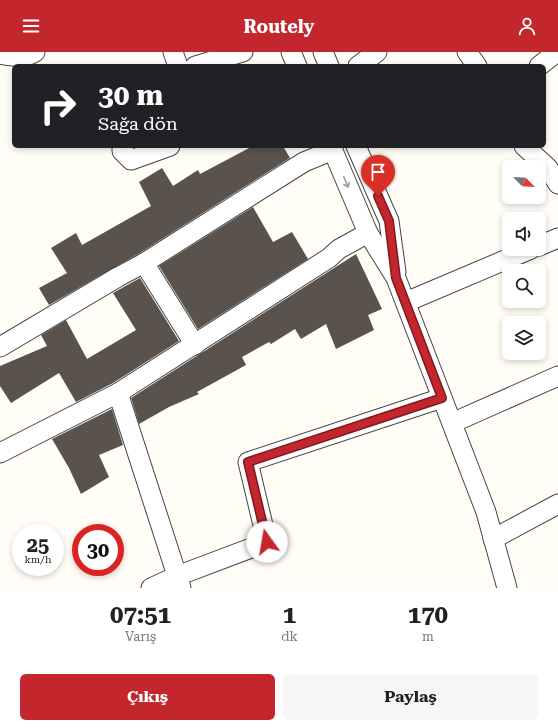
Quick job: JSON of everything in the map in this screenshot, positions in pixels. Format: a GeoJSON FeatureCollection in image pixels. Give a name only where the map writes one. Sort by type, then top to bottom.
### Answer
{"type":"FeatureCollection","features":[{"type":"Feature","properties":{"kind":"street"},"geometry":{"type":"LineString","coordinates":[[0,54],[11,57],[31,55],[35,52]]}},
{"type":"Feature","properties":{"kind":"street"},"geometry":{"type":"LineString","coordinates":[[173,52],[177,64]]}},
{"type":"Feature","properties":{"kind":"street"},"geometry":{"type":"LineString","coordinates":[[202,64],[243,52]]}},
{"type":"Feature","properties":{"kind":"street"},"geometry":{"type":"LineString","coordinates":[[292,52],[296,64]]}},
{"type":"Feature","properties":{"kind":"street"},"geometry":{"type":"LineString","coordinates":[[323,52],[328,64]]}},
{"type":"Feature","properties":{"kind":"street"},"geometry":{"type":"LineString","coordinates":[[361,64],[377,52]]}},
{"type":"Feature","properties":{"kind":"street"},"geometry":{"type":"LineString","coordinates":[[541,64],[557,52]]}},
{"type":"Feature","properties":{"kind":"street"},"geometry":{"type":"LineString","coordinates":[[122,148],[122,151],[131,160],[164,148]]}},
{"type":"Feature","properties":{"kind":"street"},"geometry":{"type":"LineString","coordinates":[[0,347],[111,281],[144,264],[304,162],[332,148],[368,233],[396,278],[406,302],[486,512],[507,588]]}},
{"type":"Feature","properties":{"kind":"street"},"geometry":{"type":"LineString","coordinates":[[357,148],[389,221],[396,278]]}},
{"type":"Feature","properties":{"kind":"street"},"geometry":{"type":"LineString","coordinates":[[526,148],[553,176]]}},
{"type":"Feature","properties":{"kind":"street"},"geometry":{"type":"LineString","coordinates":[[544,148],[553,176]]}},
{"type":"Feature","properties":{"kind":"street"},"geometry":{"type":"LineString","coordinates":[[0,453],[118,393],[329,258],[339,249],[368,233]]}},
{"type":"Feature","properties":{"kind":"street"},"geometry":{"type":"LineString","coordinates":[[546,243],[558,238]]}},
{"type":"Feature","properties":{"kind":"street"},"geometry":{"type":"LineString","coordinates":[[406,302],[514,256]]}},
{"type":"Feature","properties":{"kind":"street"},"geometry":{"type":"LineString","coordinates":[[144,264],[195,345]]}},
{"type":"Feature","properties":{"kind":"street"},"geometry":{"type":"LineString","coordinates":[[452,423],[558,376]]}},
{"type":"Feature","properties":{"kind":"street"},"geometry":{"type":"LineString","coordinates":[[118,393],[180,582]]}},
{"type":"Feature","properties":{"kind":"street"},"geometry":{"type":"LineString","coordinates":[[151,588],[180,582],[267,542],[248,462],[442,398]]}},
{"type":"Feature","properties":{"kind":"street"},"geometry":{"type":"LineString","coordinates":[[493,539],[558,504]]}},
{"type":"Feature","properties":{"kind":"building"},"geometry":{"type":"Polygon","coordinates":[[[249,148],[284,148],[290,158],[138,254],[49,305],[39,288],[67,273],[51,248],[76,233],[82,245],[151,206],[139,182],[162,168],[173,186],[198,170],[200,174],[249,148]]]}},
{"type":"Feature","properties":{"kind":"building"},"geometry":{"type":"Polygon","coordinates":[[[253,207],[273,242],[292,232],[308,259],[198,329],[159,266],[253,207]]]}},
{"type":"Feature","properties":{"kind":"building"},"geometry":{"type":"Polygon","coordinates":[[[356,254],[382,309],[368,315],[374,330],[336,349],[326,324],[301,339],[295,329],[271,344],[269,342],[242,357],[246,365],[197,392],[199,394],[169,407],[139,424],[131,398],[356,254]]]}},
{"type":"Feature","properties":{"kind":"building"},"geometry":{"type":"Polygon","coordinates":[[[140,278],[179,341],[113,383],[76,402],[59,373],[11,403],[0,386],[0,366],[47,346],[41,335],[66,320],[87,359],[136,330],[113,293],[140,278]]]}},
{"type":"Feature","properties":{"kind":"building"},"geometry":{"type":"Polygon","coordinates":[[[112,409],[123,445],[99,455],[109,477],[81,494],[69,468],[52,439],[112,409]]]}},
{"type":"Feature","properties":{"kind":"route"},"geometry":{"type":"LineString","coordinates":[[267,542],[248,462],[442,398],[396,278],[389,221],[378,196]]}}]}
